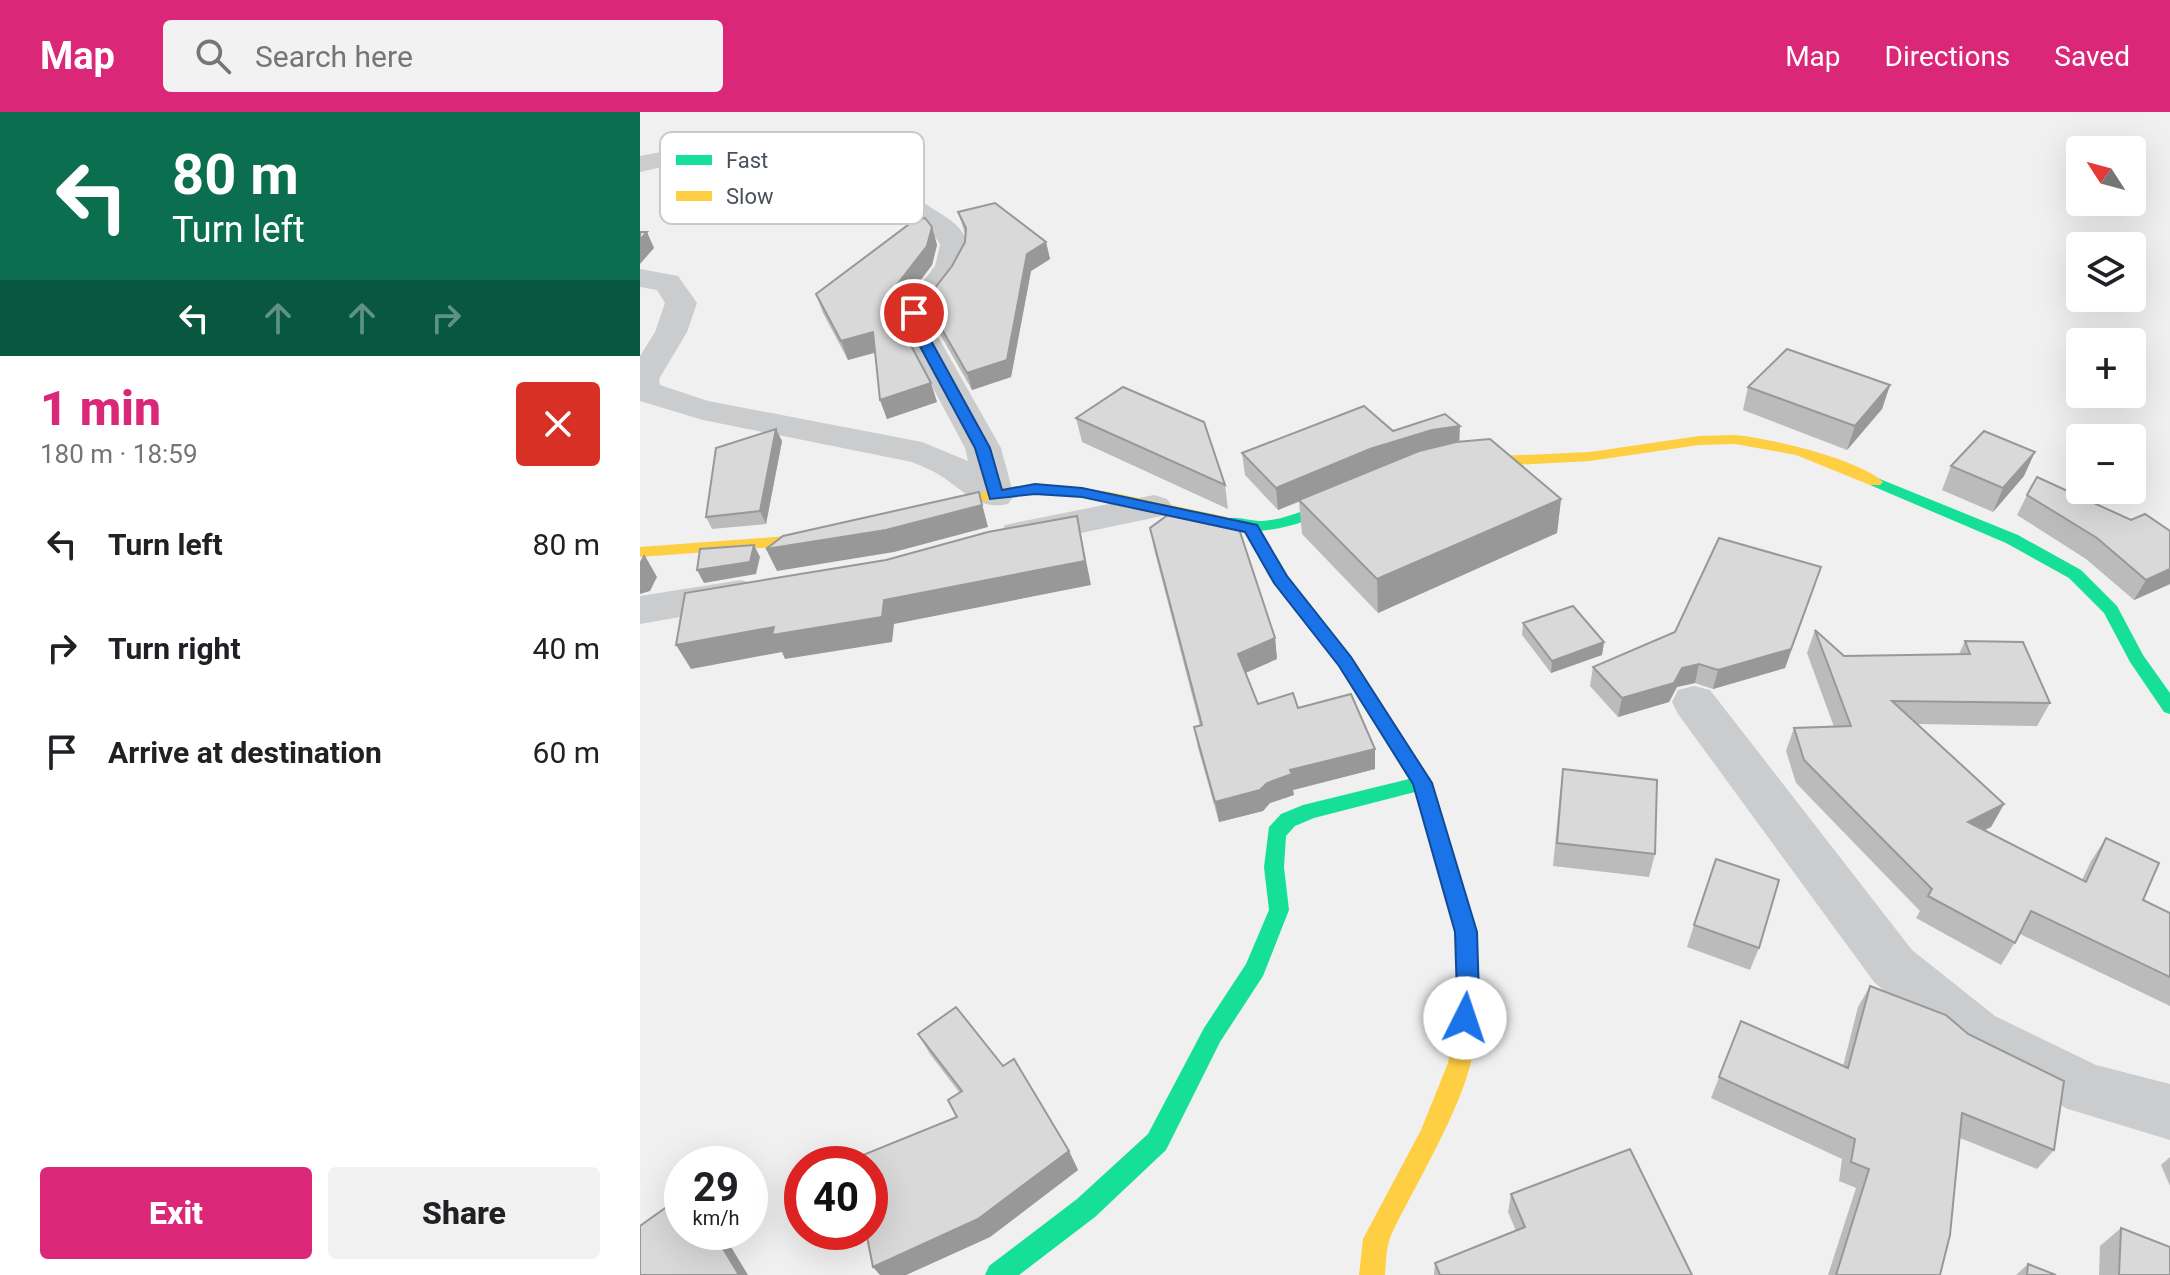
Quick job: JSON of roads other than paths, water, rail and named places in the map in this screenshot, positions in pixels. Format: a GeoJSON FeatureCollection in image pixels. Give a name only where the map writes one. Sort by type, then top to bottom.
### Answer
{"type":"FeatureCollection","features":[{"type":"Feature","properties":{"kind":"street"},"geometry":{"type":"LineString","coordinates":[[640,164],[660,160]]}},
{"type":"Feature","properties":{"kind":"street"},"geometry":{"type":"LineString","coordinates":[[924,216],[950,235],[955,245],[955,257],[914,313],[917,328],[983,448],[995,496]]}},
{"type":"Feature","properties":{"kind":"street"},"geometry":{"type":"LineString","coordinates":[[640,278],[667,282],[681,303],[671,332],[642,379],[645,390],[703,410],[922,453],[951,466],[995,496]]}},
{"type":"Feature","properties":{"kind":"street"},"geometry":{"type":"LineString","coordinates":[[1434,466],[1482,459],[1608,455],[1684,441],[1725,438],[1758,441],[1812,456],[2012,539],[2075,574],[2111,610],[2136,658],[2170,707]]}},
{"type":"Feature","properties":{"kind":"street"},"geometry":{"type":"LineString","coordinates":[[903,519],[1035,489],[1110,496],[1251,528],[1283,525],[1331,508],[1374,485]]}},
{"type":"Feature","properties":{"kind":"street"},"geometry":{"type":"LineString","coordinates":[[983,544],[1089,518],[1154,507]]}},
{"type":"Feature","properties":{"kind":"street"},"geometry":{"type":"LineString","coordinates":[[1251,528],[1280,579],[1345,662],[1422,783],[1466,932],[1468,996],[1459,1063],[1430,1137],[1376,1239],[1372,1275]]}},
{"type":"Feature","properties":{"kind":"street"},"geometry":{"type":"LineString","coordinates":[[640,552],[788,541],[854,529]]}},
{"type":"Feature","properties":{"kind":"street"},"geometry":{"type":"LineString","coordinates":[[640,610],[779,588]]}},
{"type":"Feature","properties":{"kind":"street"},"geometry":{"type":"LineString","coordinates":[[1694,702],[1893,966],[1975,1034],[2088,1090],[2170,1112]]}},
{"type":"Feature","properties":{"kind":"street"},"geometry":{"type":"LineString","coordinates":[[998,1275],[1086,1208],[1157,1142],[1212,1035],[1255,969],[1279,910],[1274,867],[1276,833],[1288,820],[1310,811],[1422,783]]}}]}
